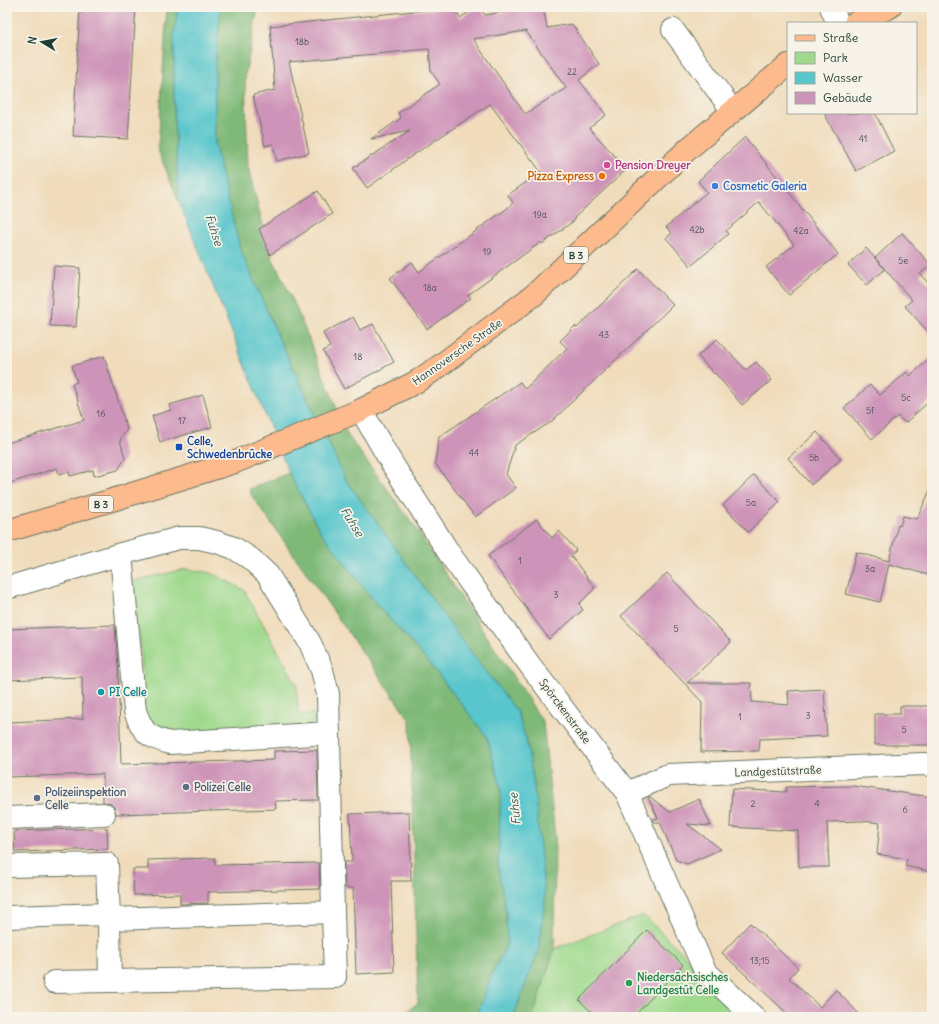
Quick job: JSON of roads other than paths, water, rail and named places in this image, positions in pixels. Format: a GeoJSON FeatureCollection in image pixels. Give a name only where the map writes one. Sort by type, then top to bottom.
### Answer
{"type":"FeatureCollection","features":[{"type":"Feature","properties":{"kind":"main road"},"geometry":{"type":"LineString","coordinates":[[857,22],[890,7]]}},
{"type":"Feature","properties":{"kind":"main road","name":"Hannoversche Straße"},"geometry":{"type":"LineString","coordinates":[[7,531],[109,502],[235,462],[353,414],[416,382],[534,295],[688,148],[787,66]]}},
{"type":"Feature","properties":{"kind":"street"},"geometry":{"type":"LineString","coordinates":[[831,7],[838,22]]}},
{"type":"Feature","properties":{"kind":"street"},"geometry":{"type":"LineString","coordinates":[[673,30],[732,110]]}},
{"type":"Feature","properties":{"kind":"street","name":"Spörckenstraße"},"geometry":{"type":"LineString","coordinates":[[353,414],[391,462],[451,556],[536,673],[627,793],[706,971],[754,1017]]}},
{"type":"Feature","properties":{"kind":"street"},"geometry":{"type":"LineString","coordinates":[[7,588],[179,538],[199,538],[217,542],[234,548],[252,559],[268,575],[310,643],[322,670],[328,694],[335,977],[54,982]]}},
{"type":"Feature","properties":{"kind":"street"},"geometry":{"type":"LineString","coordinates":[[121,554],[135,711],[141,728],[152,738],[170,743],[329,732]]}},
{"type":"Feature","properties":{"kind":"street","name":"Landgestütstraße"},"geometry":{"type":"LineString","coordinates":[[627,793],[668,775],[923,764],[932,765]]}},
{"type":"Feature","properties":{"kind":"street"},"geometry":{"type":"LineString","coordinates":[[7,818],[104,814]]}},
{"type":"Feature","properties":{"kind":"street"},"geometry":{"type":"LineString","coordinates":[[7,866],[107,864],[110,981]]}},
{"type":"Feature","properties":{"kind":"street"},"geometry":{"type":"LineString","coordinates":[[7,917],[334,912]]}},
{"type":"Feature","properties":{"kind":"water","name":"Fuhse"},"geometry":{"type":"Polygon","coordinates":[[[178,7],[221,7],[215,66],[215,146],[240,249],[281,343],[346,480],[461,639],[517,712],[526,739],[534,786],[545,899],[539,949],[513,1017],[474,1017],[479,1010],[491,976],[507,944],[506,912],[498,867],[501,788],[487,737],[428,661],[379,607],[320,531],[289,473],[179,202],[174,117],[174,33],[178,7]]]}},
{"type":"Feature","properties":{"kind":"place","name":"Pension Dreyer"},"geometry":{"type":"Point","coordinates":[607,165]}},
{"type":"Feature","properties":{"kind":"place","name":"Pizza Express"},"geometry":{"type":"Point","coordinates":[602,176]}},
{"type":"Feature","properties":{"kind":"place","name":"Cosmetic Galeria"},"geometry":{"type":"Point","coordinates":[715,186]}},
{"type":"Feature","properties":{"kind":"place","name":"Celle, Schwedenbrücke"},"geometry":{"type":"Point","coordinates":[179,447]}},
{"type":"Feature","properties":{"kind":"place","name":"PI Celle"},"geometry":{"type":"Point","coordinates":[101,692]}},
{"type":"Feature","properties":{"kind":"place","name":"Polizei Celle"},"geometry":{"type":"Point","coordinates":[186,787]}},
{"type":"Feature","properties":{"kind":"place","name":"Polizeiinspektion Celle"},"geometry":{"type":"Point","coordinates":[37,798]}},
{"type":"Feature","properties":{"kind":"place","name":"Niedersächsisches Landgestüt Celle"},"geometry":{"type":"Point","coordinates":[629,983]}}]}
